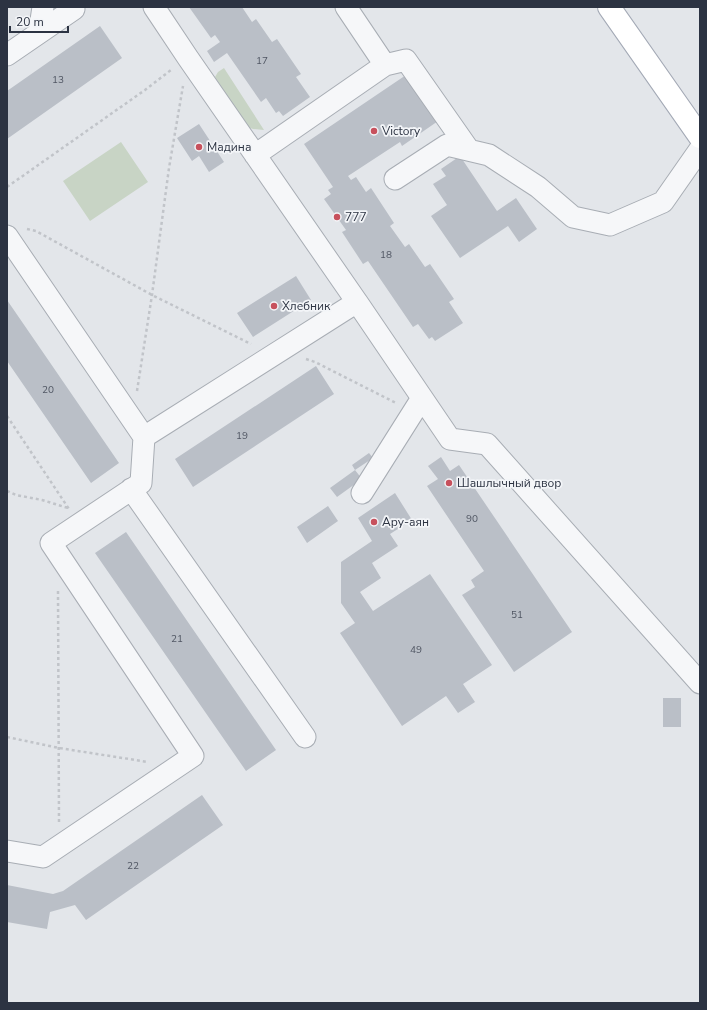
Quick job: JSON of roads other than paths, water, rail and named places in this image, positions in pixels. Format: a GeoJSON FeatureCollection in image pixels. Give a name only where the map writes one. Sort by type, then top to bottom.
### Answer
{"type":"FeatureCollection","features":[{"type":"Feature","properties":{"kind":"main road"},"geometry":{"type":"LineString","coordinates":[[609,7],[700,137]]}},
{"type":"Feature","properties":{"kind":"street"},"geometry":{"type":"LineString","coordinates":[[39,33],[43,7]]}},
{"type":"Feature","properties":{"kind":"street"},"geometry":{"type":"LineString","coordinates":[[154,7],[357,302],[418,405],[450,439],[487,444],[700,683]]}},
{"type":"Feature","properties":{"kind":"street"},"geometry":{"type":"LineString","coordinates":[[346,7],[385,65]]}},
{"type":"Feature","properties":{"kind":"street"},"geometry":{"type":"LineString","coordinates":[[7,55],[74,9]]}},
{"type":"Feature","properties":{"kind":"street"},"geometry":{"type":"LineString","coordinates":[[255,155],[385,65],[406,60],[469,150]]}},
{"type":"Feature","properties":{"kind":"street"},"geometry":{"type":"LineString","coordinates":[[396,179],[447,145],[489,155],[538,187],[574,217],[610,225],[663,202],[700,149]]}},
{"type":"Feature","properties":{"kind":"street"},"geometry":{"type":"LineString","coordinates":[[7,851],[43,857],[193,756],[51,543],[73,516],[141,483],[139,430],[14,231]]}},
{"type":"Feature","properties":{"kind":"street"},"geometry":{"type":"LineString","coordinates":[[139,430],[282,350],[357,302]]}},
{"type":"Feature","properties":{"kind":"street"},"geometry":{"type":"LineString","coordinates":[[362,493],[418,405]]}},
{"type":"Feature","properties":{"kind":"street"},"geometry":{"type":"LineString","coordinates":[[131,489],[305,737]]}},
{"type":"Feature","properties":{"kind":"place","name":"Victory"},"geometry":{"type":"Point","coordinates":[374,131]}},
{"type":"Feature","properties":{"kind":"place","name":"Мадина"},"geometry":{"type":"Point","coordinates":[199,147]}},
{"type":"Feature","properties":{"kind":"place","name":"777"},"geometry":{"type":"Point","coordinates":[337,217]}},
{"type":"Feature","properties":{"kind":"place","name":"Хлебник"},"geometry":{"type":"Point","coordinates":[274,306]}},
{"type":"Feature","properties":{"kind":"place","name":"Шашлычный двор"},"geometry":{"type":"Point","coordinates":[449,483]}},
{"type":"Feature","properties":{"kind":"place","name":"Ару-аян"},"geometry":{"type":"Point","coordinates":[374,522]}}]}
